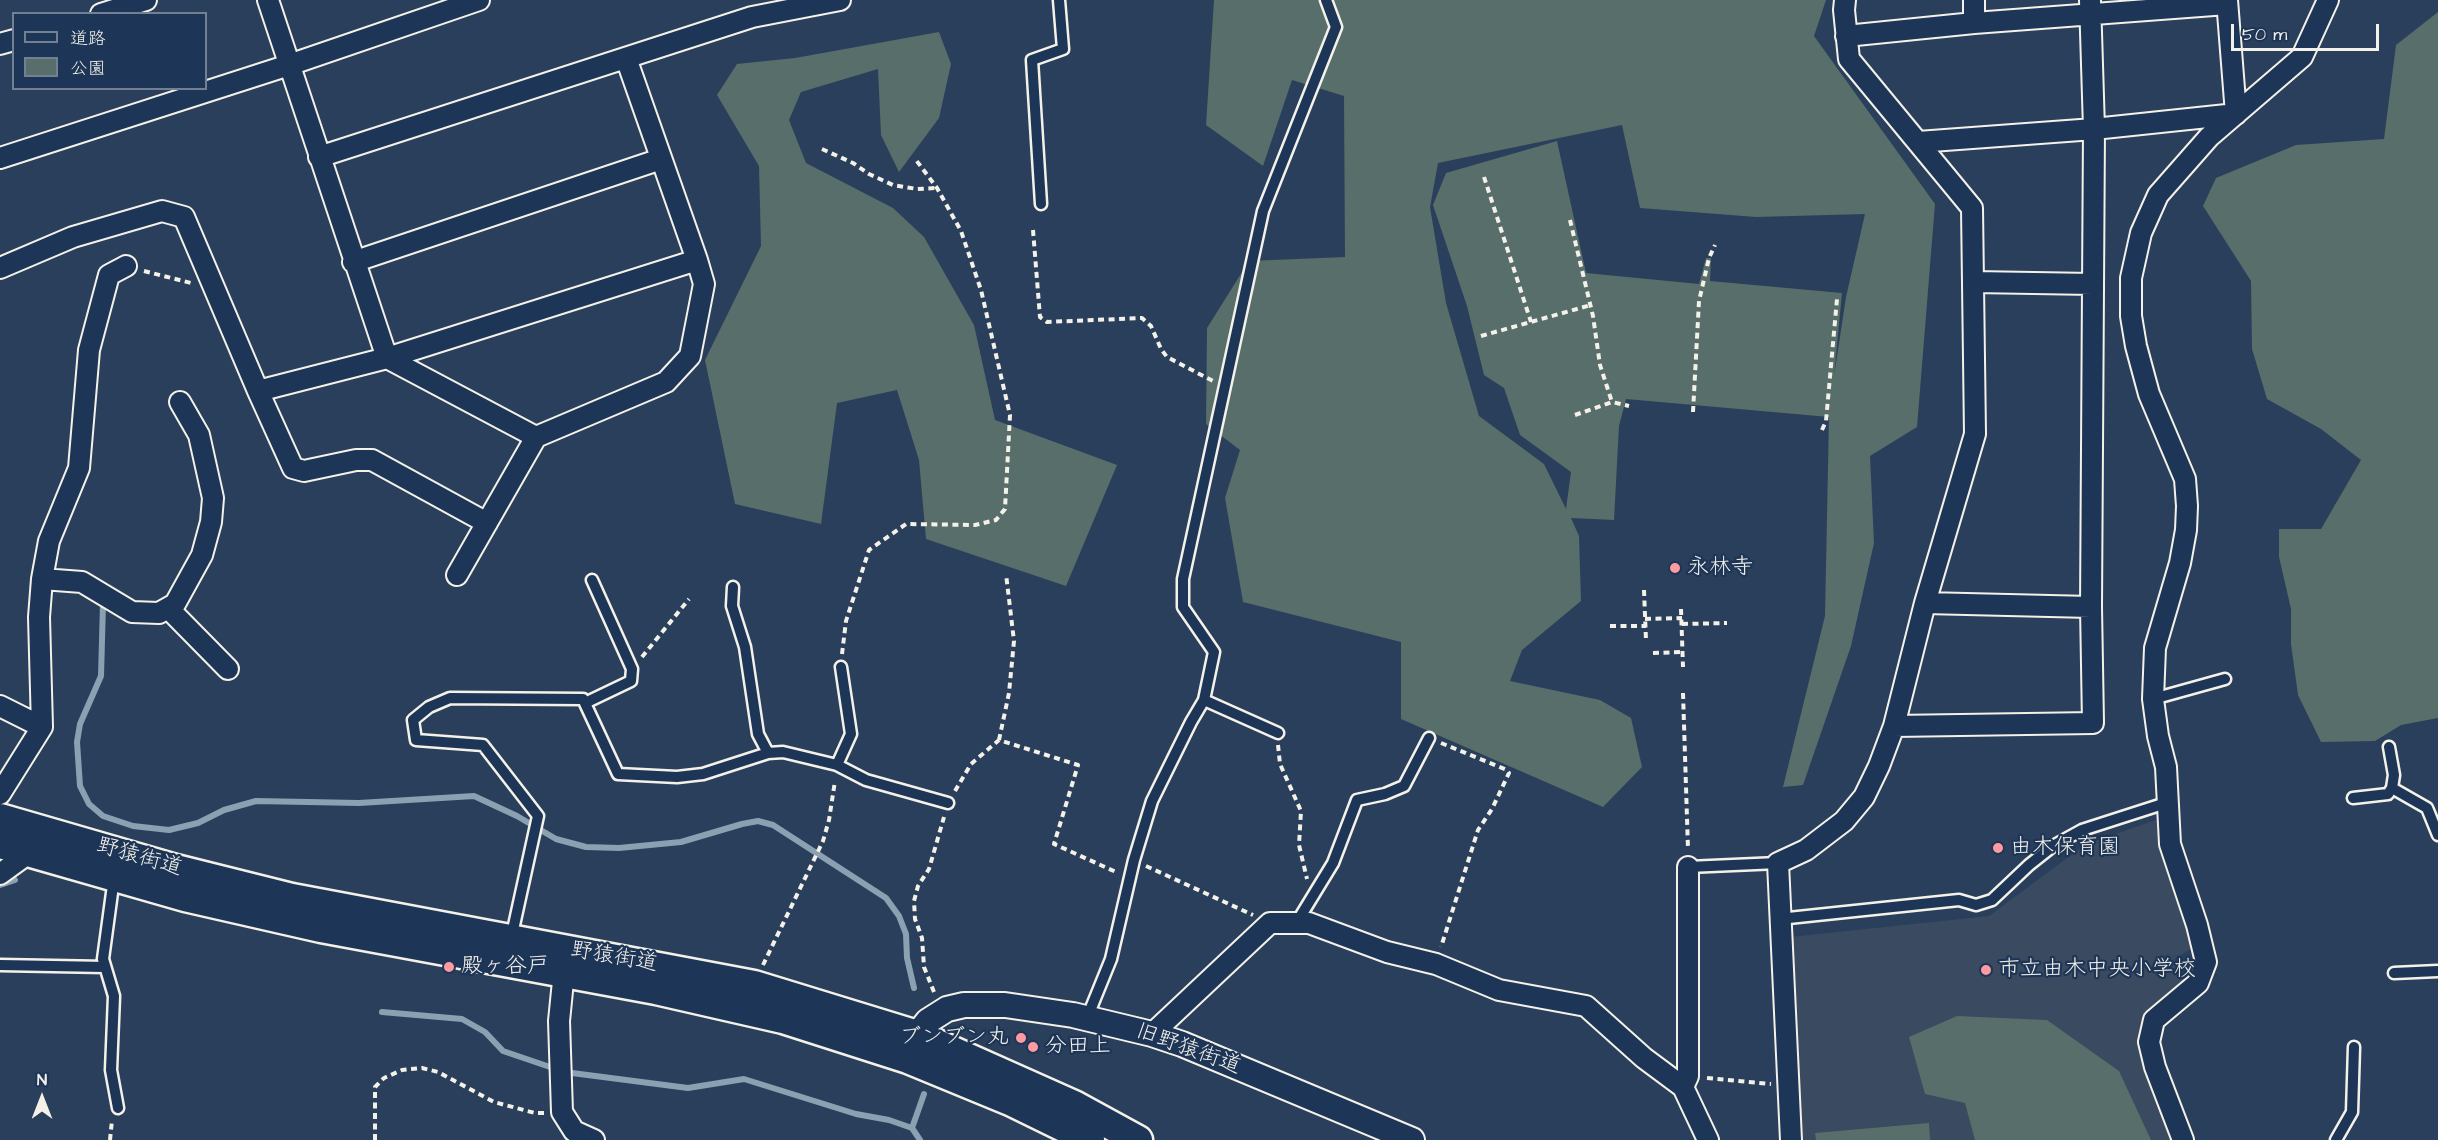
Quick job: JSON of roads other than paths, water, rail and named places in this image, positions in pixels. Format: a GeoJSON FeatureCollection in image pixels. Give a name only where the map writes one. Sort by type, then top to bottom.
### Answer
{"type":"FeatureCollection","features":[{"type":"Feature","properties":{"kind":"main road","name":"野猿街道"},"geometry":{"type":"LineString","coordinates":[[0,818],[235,885],[349,910],[511,939],[565,962],[656,990],[813,1027],[913,1047],[1010,1101],[1090,1140]]}},
{"type":"Feature","properties":{"kind":"main road","name":"野猿街道"},"geometry":{"type":"LineString","coordinates":[[0,844],[185,897],[368,938],[754,985],[913,1047],[1074,1105],[1138,1140]]}},
{"type":"Feature","properties":{"kind":"street"},"geometry":{"type":"LineString","coordinates":[[107,12],[146,0]]}},
{"type":"Feature","properties":{"kind":"street"},"geometry":{"type":"LineString","coordinates":[[268,0],[353,262],[387,358],[536,437]]}},
{"type":"Feature","properties":{"kind":"street"},"geometry":{"type":"LineString","coordinates":[[0,158],[289,65],[479,0]]}},
{"type":"Feature","properties":{"kind":"street"},"geometry":{"type":"LineString","coordinates":[[319,157],[626,58],[749,9],[840,0]]}},
{"type":"Feature","properties":{"kind":"street"},"geometry":{"type":"LineString","coordinates":[[1791,1140],[1778,862],[1806,850],[1844,821],[1864,797],[1879,766],[1894,726],[1925,603],[1975,434],[1972,208],[1849,59],[1845,0]]}},
{"type":"Feature","properties":{"kind":"street"},"geometry":{"type":"LineString","coordinates":[[1974,0],[1974,23]]}},
{"type":"Feature","properties":{"kind":"street"},"geometry":{"type":"LineString","coordinates":[[2183,1140],[2155,1067],[2149,1041],[2154,1020],[2198,983],[2206,962],[2197,925],[2170,844],[2166,767],[2158,736],[2153,699],[2155,648],[2180,563],[2186,530],[2187,506],[2185,479],[2149,394],[2136,346],[2131,316],[2131,278],[2141,233],[2158,195],[2202,144],[2302,57],[2328,0]]}},
{"type":"Feature","properties":{"kind":"street"},"geometry":{"type":"LineString","coordinates":[[1846,36],[1974,23],[2091,7],[2227,2],[2236,114]]}},
{"type":"Feature","properties":{"kind":"street"},"geometry":{"type":"LineString","coordinates":[[1894,726],[2093,723],[2091,607],[2094,129],[2091,7]]}},
{"type":"Feature","properties":{"kind":"street"},"geometry":{"type":"LineString","coordinates":[[457,575],[536,437],[666,382],[690,356],[704,284],[626,58]]}},
{"type":"Feature","properties":{"kind":"street"},"geometry":{"type":"LineString","coordinates":[[1918,142],[2094,129],[2236,114]]}},
{"type":"Feature","properties":{"kind":"street"},"geometry":{"type":"LineString","coordinates":[[353,262],[661,159]]}},
{"type":"Feature","properties":{"kind":"street"},"geometry":{"type":"LineString","coordinates":[[0,267],[73,237],[162,211],[184,217],[293,468],[304,471],[356,460],[372,460],[487,523]]}},
{"type":"Feature","properties":{"kind":"street"},"geometry":{"type":"LineString","coordinates":[[258,391],[387,358],[697,260]]}},
{"type":"Feature","properties":{"kind":"street"},"geometry":{"type":"LineString","coordinates":[[0,794],[42,727],[39,617],[42,579],[49,542],[79,468],[89,350],[94,328],[109,275],[126,266]]}},
{"type":"Feature","properties":{"kind":"street"},"geometry":{"type":"LineString","coordinates":[[1974,282],[2093,284]]}},
{"type":"Feature","properties":{"kind":"street"},"geometry":{"type":"LineString","coordinates":[[42,579],[82,582],[132,612],[159,613],[175,604],[202,555],[211,522],[213,498],[200,435],[180,402]]}},
{"type":"Feature","properties":{"kind":"street"},"geometry":{"type":"LineString","coordinates":[[1925,603],[2091,607]]}},
{"type":"Feature","properties":{"kind":"street"},"geometry":{"type":"LineString","coordinates":[[168,608],[228,669]]}},
{"type":"Feature","properties":{"kind":"street"},"geometry":{"type":"LineString","coordinates":[[0,706],[42,727]]}},
{"type":"Feature","properties":{"kind":"street"},"geometry":{"type":"LineString","coordinates":[[0,874],[29,853]]}},
{"type":"Feature","properties":{"kind":"street"},"geometry":{"type":"LineString","coordinates":[[1688,867],[1685,1081],[1708,1140]]}},
{"type":"Feature","properties":{"kind":"street"},"geometry":{"type":"LineString","coordinates":[[1152,1034],[1270,923],[1309,923],[1387,952],[1436,964],[1498,990],[1586,1006],[1644,1058],[1685,1081]]}},
{"type":"Feature","properties":{"kind":"street"},"geometry":{"type":"LineString","coordinates":[[565,962],[559,1022],[562,1112],[574,1131],[594,1140]]}},
{"type":"Feature","properties":{"kind":"street","name":"旧野猿街道"},"geometry":{"type":"LineString","coordinates":[[913,1047],[928,1022],[941,1012],[964,1005],[1028,1007],[1087,1018],[1152,1034],[1202,1052],[1412,1140]]}},
{"type":"Feature","properties":{"kind":"lane"},"geometry":{"type":"LineString","coordinates":[[1041,204],[1032,60],[1064,49],[1059,0]]}},
{"type":"Feature","properties":{"kind":"lane"},"geometry":{"type":"LineString","coordinates":[[1087,1018],[1111,959],[1134,860],[1152,801],[1204,700],[1214,652],[1183,607],[1183,579],[1263,211],[1336,27],[1326,0]]}},
{"type":"Feature","properties":{"kind":"lane"},"geometry":{"type":"LineString","coordinates":[[585,703],[631,681],[632,669],[592,579]]}},
{"type":"Feature","properties":{"kind":"lane"},"geometry":{"type":"LineString","coordinates":[[734,587],[732,606],[745,648],[758,734],[768,753]]}},
{"type":"Feature","properties":{"kind":"lane"},"geometry":{"type":"LineString","coordinates":[[837,765],[851,734],[841,667]]}},
{"type":"Feature","properties":{"kind":"lane"},"geometry":{"type":"LineString","coordinates":[[2153,699],[2225,679]]}},
{"type":"Feature","properties":{"kind":"lane"},"geometry":{"type":"LineString","coordinates":[[511,939],[538,816],[483,745],[416,740],[413,720],[429,707],[450,698],[583,699],[618,774],[677,777],[703,774],[768,753],[783,752],[837,765],[866,780],[948,803]]}},
{"type":"Feature","properties":{"kind":"lane"},"geometry":{"type":"LineString","coordinates":[[1204,700],[1278,733]]}},
{"type":"Feature","properties":{"kind":"lane"},"geometry":{"type":"LineString","coordinates":[[1297,922],[1333,862],[1357,800],[1385,794],[1404,786],[1429,738]]}},
{"type":"Feature","properties":{"kind":"lane"},"geometry":{"type":"LineString","coordinates":[[2353,798],[2388,794],[2392,788],[2394,775],[2389,747]]}},
{"type":"Feature","properties":{"kind":"lane"},"geometry":{"type":"LineString","coordinates":[[2392,788],[2427,808],[2438,835]]}},
{"type":"Feature","properties":{"kind":"lane"},"geometry":{"type":"LineString","coordinates":[[1779,919],[1959,900],[1976,905],[1992,900],[2053,846],[2082,830],[2169,802]]}},
{"type":"Feature","properties":{"kind":"lane"},"geometry":{"type":"LineString","coordinates":[[1688,867],[1778,862]]}},
{"type":"Feature","properties":{"kind":"lane"},"geometry":{"type":"LineString","coordinates":[[114,877],[103,959],[114,996],[111,1070],[118,1108]]}},
{"type":"Feature","properties":{"kind":"lane"},"geometry":{"type":"LineString","coordinates":[[0,965],[105,967]]}},
{"type":"Feature","properties":{"kind":"lane"},"geometry":{"type":"LineString","coordinates":[[2394,973],[2438,971]]}},
{"type":"Feature","properties":{"kind":"lane"},"geometry":{"type":"LineString","coordinates":[[2336,1140],[2352,1112],[2354,1047]]}},
{"type":"Feature","properties":{"kind":"waterway"},"geometry":{"type":"LineString","coordinates":[[103,604],[101,676],[80,724],[77,742],[80,786],[89,804],[103,816],[133,826],[169,830],[198,823],[224,810],[256,801],[359,803],[474,796],[517,816],[556,839],[586,847],[619,848],[681,842],[758,821],[773,825],[886,898],[899,916],[906,934],[907,958],[914,988]]}},
{"type":"Feature","properties":{"kind":"waterway"},"geometry":{"type":"LineString","coordinates":[[0,885],[15,880]]}},
{"type":"Feature","properties":{"kind":"waterway"},"geometry":{"type":"LineString","coordinates":[[382,1012],[462,1019],[485,1032],[503,1051],[550,1067]]}},
{"type":"Feature","properties":{"kind":"waterway"},"geometry":{"type":"LineString","coordinates":[[572,1073],[688,1088],[744,1079],[856,1114],[889,1120],[912,1128]]}},
{"type":"Feature","properties":{"kind":"waterway"},"geometry":{"type":"LineString","coordinates":[[920,1140],[912,1128],[924,1094]]}},
{"type":"Feature","properties":{"kind":"place","name":"永林寺"},"geometry":{"type":"Point","coordinates":[1675,568]}},
{"type":"Feature","properties":{"kind":"place","name":"由木保育園"},"geometry":{"type":"Point","coordinates":[1998,848]}},
{"type":"Feature","properties":{"kind":"place","name":"殿ヶ谷戸"},"geometry":{"type":"Point","coordinates":[449,967]}},
{"type":"Feature","properties":{"kind":"place","name":"市立由木中央小学校"},"geometry":{"type":"Point","coordinates":[1986,970]}},
{"type":"Feature","properties":{"kind":"place","name":"ブンブン丸"},"geometry":{"type":"Point","coordinates":[1021,1038]}},
{"type":"Feature","properties":{"kind":"place","name":"分田上"},"geometry":{"type":"Point","coordinates":[1033,1047]}}]}
